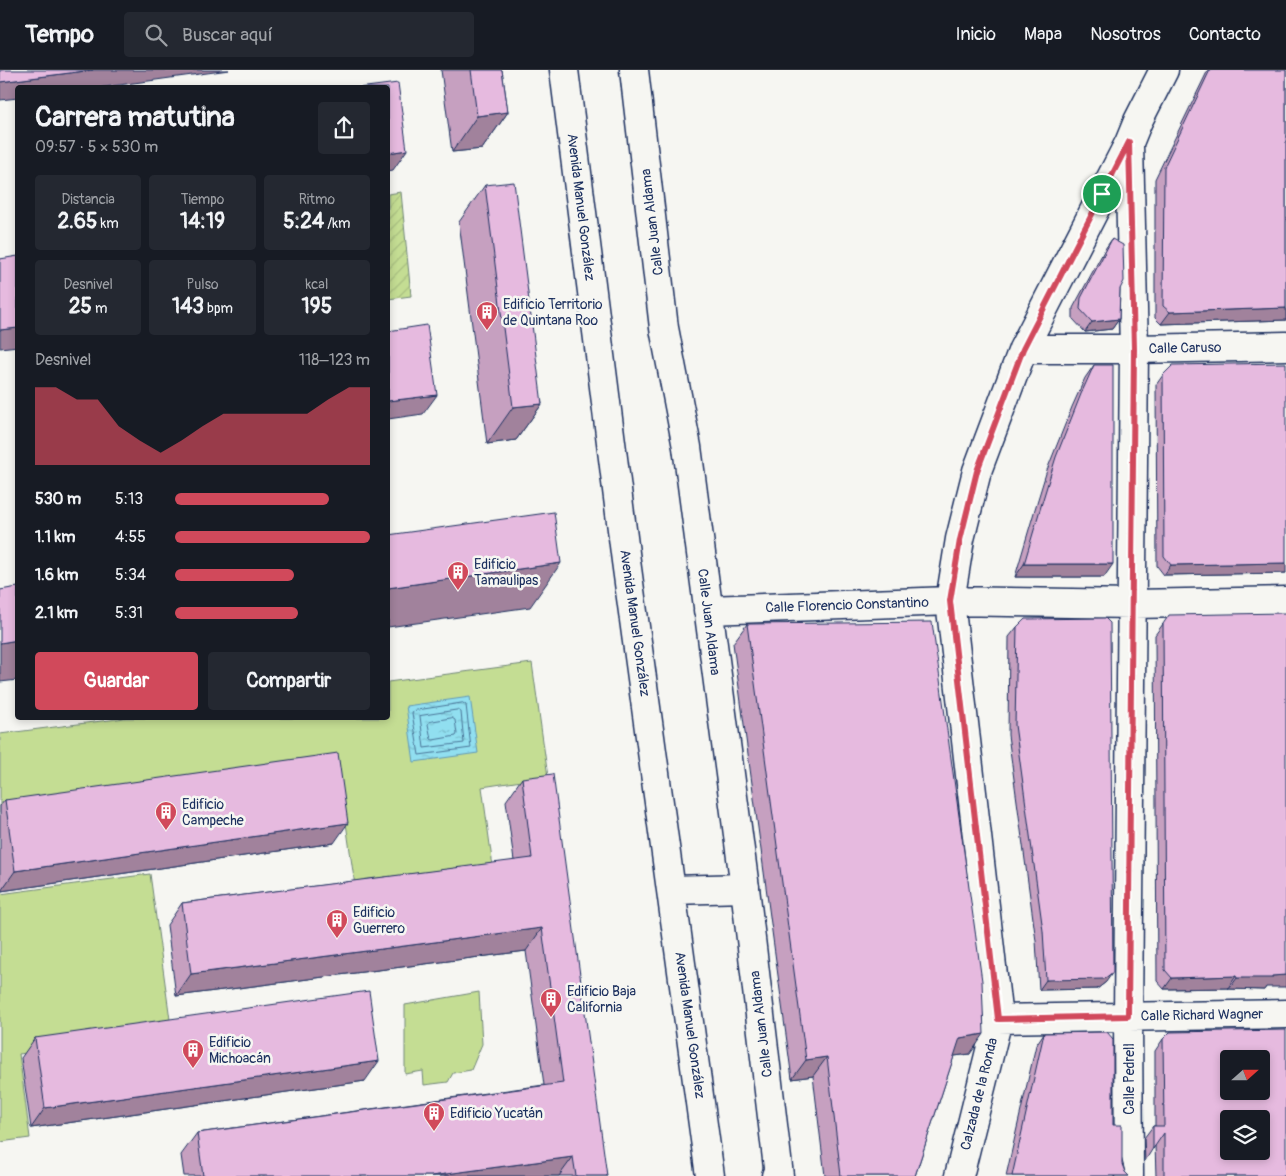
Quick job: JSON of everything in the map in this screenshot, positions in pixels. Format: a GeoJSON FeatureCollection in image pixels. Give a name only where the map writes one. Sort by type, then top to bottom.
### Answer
{"type":"FeatureCollection","features":[{"type":"Feature","properties":{"kind":"street","name":"Avenida Manuel González"},"geometry":{"type":"LineString","coordinates":[[564,70],[626,561],[710,1176]]}},
{"type":"Feature","properties":{"kind":"street","name":"Calle Juan Aldama"},"geometry":{"type":"LineString","coordinates":[[634,70],[664,328],[687,447],[745,888],[778,1174]]}},
{"type":"Feature","properties":{"kind":"street","name":"Calzada de la Ronda"},"geometry":{"type":"LineString","coordinates":[[959,1176],[998,1019],[950,601],[960,540],[977,471],[1023,349],[1164,70]]}},
{"type":"Feature","properties":{"kind":"street","name":"Calle Pedrell"},"geometry":{"type":"LineString","coordinates":[[1129,142],[1134,349],[1128,1016],[1129,1176]]}},
{"type":"Feature","properties":{"kind":"street","name":"Calle Caruso"},"geometry":{"type":"LineString","coordinates":[[1023,349],[1286,346]]}},
{"type":"Feature","properties":{"kind":"street","name":"Calle Florencio Constantino"},"geometry":{"type":"LineString","coordinates":[[708,610],[950,601],[1132,604],[1286,601]]}},
{"type":"Feature","properties":{"kind":"street"},"geometry":{"type":"LineString","coordinates":[[672,890],[745,888]]}},
{"type":"Feature","properties":{"kind":"street","name":"Calle Richard Wagner"},"geometry":{"type":"LineString","coordinates":[[998,1019],[1286,1014]]}},
{"type":"Feature","properties":{"kind":"green space"},"geometry":{"type":"Polygon","coordinates":[[[401,192],[411,296],[390,299],[390,194],[401,192]]]}},
{"type":"Feature","properties":{"kind":"green space"},"geometry":{"type":"Polygon","coordinates":[[[532,663],[548,777],[482,787],[493,867],[355,886],[338,767],[0,813],[0,734],[109,720],[390,720],[390,682],[532,663]]]}},
{"type":"Feature","properties":{"kind":"green space"},"geometry":{"type":"Polygon","coordinates":[[[150,874],[172,1034],[19,1054],[30,1138],[0,1142],[0,894],[150,874]]]}},
{"type":"Feature","properties":{"kind":"green space"},"geometry":{"type":"Polygon","coordinates":[[[479,992],[482,1044],[471,1070],[453,1073],[448,1082],[424,1085],[423,1071],[405,1074],[405,1005],[479,992]]]}},
{"type":"Feature","properties":{"kind":"water"},"geometry":{"type":"Polygon","coordinates":[[[470,697],[478,753],[414,762],[406,706],[470,697]]]}},
{"type":"Feature","properties":{"kind":"building"},"geometry":{"type":"Polygon","coordinates":[[[0,70],[93,70],[0,82],[0,70]]]}},
{"type":"Feature","properties":{"kind":"building"},"geometry":{"type":"Polygon","coordinates":[[[471,70],[502,70],[508,112],[477,116],[471,70]]]}},
{"type":"Feature","properties":{"kind":"building"},"geometry":{"type":"Polygon","coordinates":[[[1210,70],[1286,70],[1286,308],[1170,312],[1163,306],[1164,167],[1210,70]]]}},
{"type":"Feature","properties":{"kind":"building"},"geometry":{"type":"Polygon","coordinates":[[[398,83],[407,150],[390,153],[390,85],[382,85],[398,83]]]}},
{"type":"Feature","properties":{"kind":"building"},"geometry":{"type":"Polygon","coordinates":[[[514,182],[542,404],[513,407],[485,185],[514,182]]]}},
{"type":"Feature","properties":{"kind":"building"},"geometry":{"type":"Polygon","coordinates":[[[1112,239],[1123,245],[1124,281],[1120,289],[1119,319],[1092,322],[1080,309],[1081,298],[1112,239]]]}},
{"type":"Feature","properties":{"kind":"building"},"geometry":{"type":"Polygon","coordinates":[[[15,256],[15,328],[0,330],[0,259],[15,256]]]}},
{"type":"Feature","properties":{"kind":"building"},"geometry":{"type":"Polygon","coordinates":[[[427,325],[437,395],[390,401],[390,331],[427,325]]]}},
{"type":"Feature","properties":{"kind":"building"},"geometry":{"type":"Polygon","coordinates":[[[1286,363],[1286,563],[1171,565],[1164,556],[1163,375],[1173,365],[1286,363]]]}},
{"type":"Feature","properties":{"kind":"building"},"geometry":{"type":"Polygon","coordinates":[[[1094,365],[1113,365],[1113,564],[1024,564],[1056,457],[1094,365]]]}},
{"type":"Feature","properties":{"kind":"building"},"geometry":{"type":"Polygon","coordinates":[[[554,512],[561,563],[390,588],[390,535],[554,512]]]}},
{"type":"Feature","properties":{"kind":"building"},"geometry":{"type":"Polygon","coordinates":[[[15,588],[15,640],[0,643],[0,590],[15,588]]]}},
{"type":"Feature","properties":{"kind":"building"},"geometry":{"type":"Polygon","coordinates":[[[1286,613],[1286,975],[1272,976],[1272,978],[1237,978],[1236,976],[1172,978],[1165,970],[1163,624],[1169,615],[1286,613]]]}},
{"type":"Feature","properties":{"kind":"building"},"geometry":{"type":"Polygon","coordinates":[[[1105,618],[1110,623],[1113,972],[1104,979],[1046,980],[1043,931],[1015,725],[1017,627],[1025,619],[1105,618]]]}},
{"type":"Feature","properties":{"kind":"building"},"geometry":{"type":"Polygon","coordinates":[[[932,622],[982,981],[984,1034],[960,1038],[915,1176],[841,1176],[827,1057],[806,1060],[747,624],[932,622]]]}},
{"type":"Feature","properties":{"kind":"building","name":"Edificio Campeche"},"geometry":{"type":"Polygon","coordinates":[[[338,753],[348,823],[15,871],[5,800],[338,753]]]}},
{"type":"Feature","properties":{"kind":"building"},"geometry":{"type":"Polygon","coordinates":[[[553,774],[607,1176],[576,1176],[573,1157],[431,1176],[203,1176],[197,1133],[563,1083],[542,928],[191,974],[182,903],[532,858],[522,778],[553,774]]]}},
{"type":"Feature","properties":{"kind":"building","name":"Edificio Michoacán"},"geometry":{"type":"Polygon","coordinates":[[[369,991],[379,1061],[45,1108],[35,1038],[369,991]]]}},
{"type":"Feature","properties":{"kind":"building"},"geometry":{"type":"Polygon","coordinates":[[[1286,1030],[1286,1176],[1164,1176],[1164,1133],[1153,1149],[1153,1126],[1164,1126],[1163,1039],[1170,1032],[1286,1030]]]}},
{"type":"Feature","properties":{"kind":"building"},"geometry":{"type":"Polygon","coordinates":[[[1107,1032],[1113,1039],[1113,1125],[1122,1125],[1122,1164],[1129,1176],[1012,1176],[1044,1033],[1107,1032]]]}},
{"type":"Feature","properties":{"kind":"place","name":"Edificio Territorio de Quintana Roo"},"geometry":{"type":"Point","coordinates":[487,331]}},
{"type":"Feature","properties":{"kind":"place","name":"Edificio Tamaulipas"},"geometry":{"type":"Point","coordinates":[458,591]}},
{"type":"Feature","properties":{"kind":"place","name":"Edificio Campeche"},"geometry":{"type":"Point","coordinates":[166,831]}},
{"type":"Feature","properties":{"kind":"place","name":"Edificio Guerrero"},"geometry":{"type":"Point","coordinates":[337,939]}},
{"type":"Feature","properties":{"kind":"place","name":"Edificio Baja California"},"geometry":{"type":"Point","coordinates":[551,1018]}},
{"type":"Feature","properties":{"kind":"place","name":"Edificio Michoacán"},"geometry":{"type":"Point","coordinates":[193,1069]}},
{"type":"Feature","properties":{"kind":"place","name":"Edificio Yucatán"},"geometry":{"type":"Point","coordinates":[434,1132]}},
{"type":"Feature","properties":{"kind":"route"},"geometry":{"type":"LineString","coordinates":[[1129,142],[1134,349],[1128,1016],[998,1019],[950,601],[960,540],[977,471],[1023,349],[1102,194],[1129,142]]}}]}
